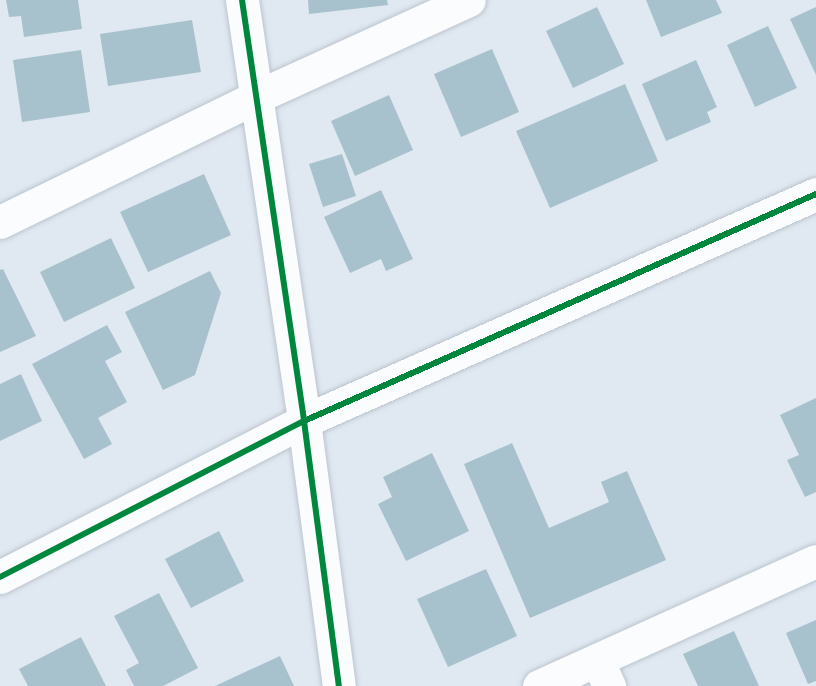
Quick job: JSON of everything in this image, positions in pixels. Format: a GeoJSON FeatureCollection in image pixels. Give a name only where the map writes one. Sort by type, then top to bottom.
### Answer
{"type":"FeatureCollection","features":[{"type":"Feature","properties":{"kind":"street"},"geometry":{"type":"LineString","coordinates":[[242,0],[304,421],[339,686]]}},
{"type":"Feature","properties":{"kind":"street"},"geometry":{"type":"LineString","coordinates":[[0,222],[255,98],[469,0]]}},
{"type":"Feature","properties":{"kind":"street"},"geometry":{"type":"LineString","coordinates":[[0,577],[304,421],[816,194]]}},
{"type":"Feature","properties":{"kind":"street"},"geometry":{"type":"LineString","coordinates":[[539,686],[603,673],[816,561]]}},
{"type":"Feature","properties":{"kind":"building"},"geometry":{"type":"Polygon","coordinates":[[[6,0],[78,0],[82,29],[24,37],[21,16],[9,17],[6,0]]]}},
{"type":"Feature","properties":{"kind":"building"},"geometry":{"type":"Polygon","coordinates":[[[308,0],[387,0],[388,5],[309,14],[308,0]]]}},
{"type":"Feature","properties":{"kind":"building"},"geometry":{"type":"Polygon","coordinates":[[[646,0],[716,0],[722,13],[661,37],[646,0]]]}},
{"type":"Feature","properties":{"kind":"building"},"geometry":{"type":"Polygon","coordinates":[[[597,7],[624,64],[573,88],[546,31],[597,7]]]}},
{"type":"Feature","properties":{"kind":"building"},"geometry":{"type":"Polygon","coordinates":[[[816,7],[816,75],[790,19],[816,7]]]}},
{"type":"Feature","properties":{"kind":"building"},"geometry":{"type":"Polygon","coordinates":[[[192,20],[201,72],[108,86],[100,34],[192,20]]]}},
{"type":"Feature","properties":{"kind":"building"},"geometry":{"type":"Polygon","coordinates":[[[768,26],[797,88],[755,107],[727,45],[768,26]]]}},
{"type":"Feature","properties":{"kind":"building"},"geometry":{"type":"Polygon","coordinates":[[[492,49],[519,112],[461,137],[434,74],[492,49]]]}},
{"type":"Feature","properties":{"kind":"building"},"geometry":{"type":"Polygon","coordinates":[[[81,50],[90,112],[22,122],[13,60],[81,50]]]}},
{"type":"Feature","properties":{"kind":"building"},"geometry":{"type":"Polygon","coordinates":[[[696,60],[717,107],[707,112],[711,122],[666,141],[642,84],[696,60]]]}},
{"type":"Feature","properties":{"kind":"building"},"geometry":{"type":"Polygon","coordinates":[[[625,84],[658,161],[550,208],[516,131],[625,84]]]}},
{"type":"Feature","properties":{"kind":"building"},"geometry":{"type":"Polygon","coordinates":[[[389,95],[413,150],[355,176],[331,121],[389,95]]]}},
{"type":"Feature","properties":{"kind":"building"},"geometry":{"type":"Polygon","coordinates":[[[342,154],[356,196],[323,207],[309,164],[342,154]]]}},
{"type":"Feature","properties":{"kind":"building"},"geometry":{"type":"Polygon","coordinates":[[[204,174],[231,235],[148,272],[120,212],[204,174]]]}},
{"type":"Feature","properties":{"kind":"building"},"geometry":{"type":"Polygon","coordinates":[[[381,190],[413,259],[386,271],[381,259],[350,273],[324,217],[381,190]]]}},
{"type":"Feature","properties":{"kind":"building"},"geometry":{"type":"Polygon","coordinates":[[[111,238],[135,288],[64,322],[40,272],[111,238]]]}},
{"type":"Feature","properties":{"kind":"building"},"geometry":{"type":"Polygon","coordinates":[[[3,269],[36,336],[0,352],[0,270],[3,269]]]}},
{"type":"Feature","properties":{"kind":"building"},"geometry":{"type":"Polygon","coordinates":[[[210,271],[221,293],[195,375],[163,390],[125,312],[210,271]]]}},
{"type":"Feature","properties":{"kind":"building"},"geometry":{"type":"Polygon","coordinates":[[[107,325],[122,352],[105,361],[127,402],[98,418],[112,444],[84,459],[32,364],[107,325]]]}},
{"type":"Feature","properties":{"kind":"building"},"geometry":{"type":"Polygon","coordinates":[[[21,374],[42,421],[0,441],[0,384],[21,374]]]}},
{"type":"Feature","properties":{"kind":"building"},"geometry":{"type":"Polygon","coordinates":[[[816,398],[816,492],[805,497],[787,460],[799,455],[780,415],[816,398]]]}},
{"type":"Feature","properties":{"kind":"building"},"geometry":{"type":"Polygon","coordinates":[[[512,443],[549,528],[609,502],[601,482],[627,471],[666,560],[530,618],[464,464],[512,443]]]}},
{"type":"Feature","properties":{"kind":"building"},"geometry":{"type":"Polygon","coordinates":[[[432,453],[469,531],[406,561],[378,504],[392,497],[383,477],[432,453]]]}},
{"type":"Feature","properties":{"kind":"building"},"geometry":{"type":"Polygon","coordinates":[[[219,531],[244,581],[191,608],[165,559],[219,531]]]}},
{"type":"Feature","properties":{"kind":"building"},"geometry":{"type":"Polygon","coordinates":[[[486,569],[517,636],[448,667],[417,599],[486,569]]]}},
{"type":"Feature","properties":{"kind":"building"},"geometry":{"type":"Polygon","coordinates":[[[159,593],[198,668],[163,686],[134,686],[126,670],[139,663],[114,616],[159,593]]]}},
{"type":"Feature","properties":{"kind":"building"},"geometry":{"type":"Polygon","coordinates":[[[816,620],[816,681],[808,684],[786,633],[816,620]]]}},
{"type":"Feature","properties":{"kind":"building"},"geometry":{"type":"Polygon","coordinates":[[[734,631],[759,686],[698,686],[683,654],[734,631]]]}},
{"type":"Feature","properties":{"kind":"building"},"geometry":{"type":"Polygon","coordinates":[[[81,637],[106,686],[28,686],[19,669],[81,637]]]}},
{"type":"Feature","properties":{"kind":"building"},"geometry":{"type":"Polygon","coordinates":[[[280,656],[294,686],[215,686],[280,656]]]}},
{"type":"Feature","properties":{"kind":"cycle path"},"geometry":{"type":"LineString","coordinates":[[242,0],[304,421],[339,686]]}},
{"type":"Feature","properties":{"kind":"cycle path"},"geometry":{"type":"LineString","coordinates":[[0,577],[304,421],[816,194]]}}]}
